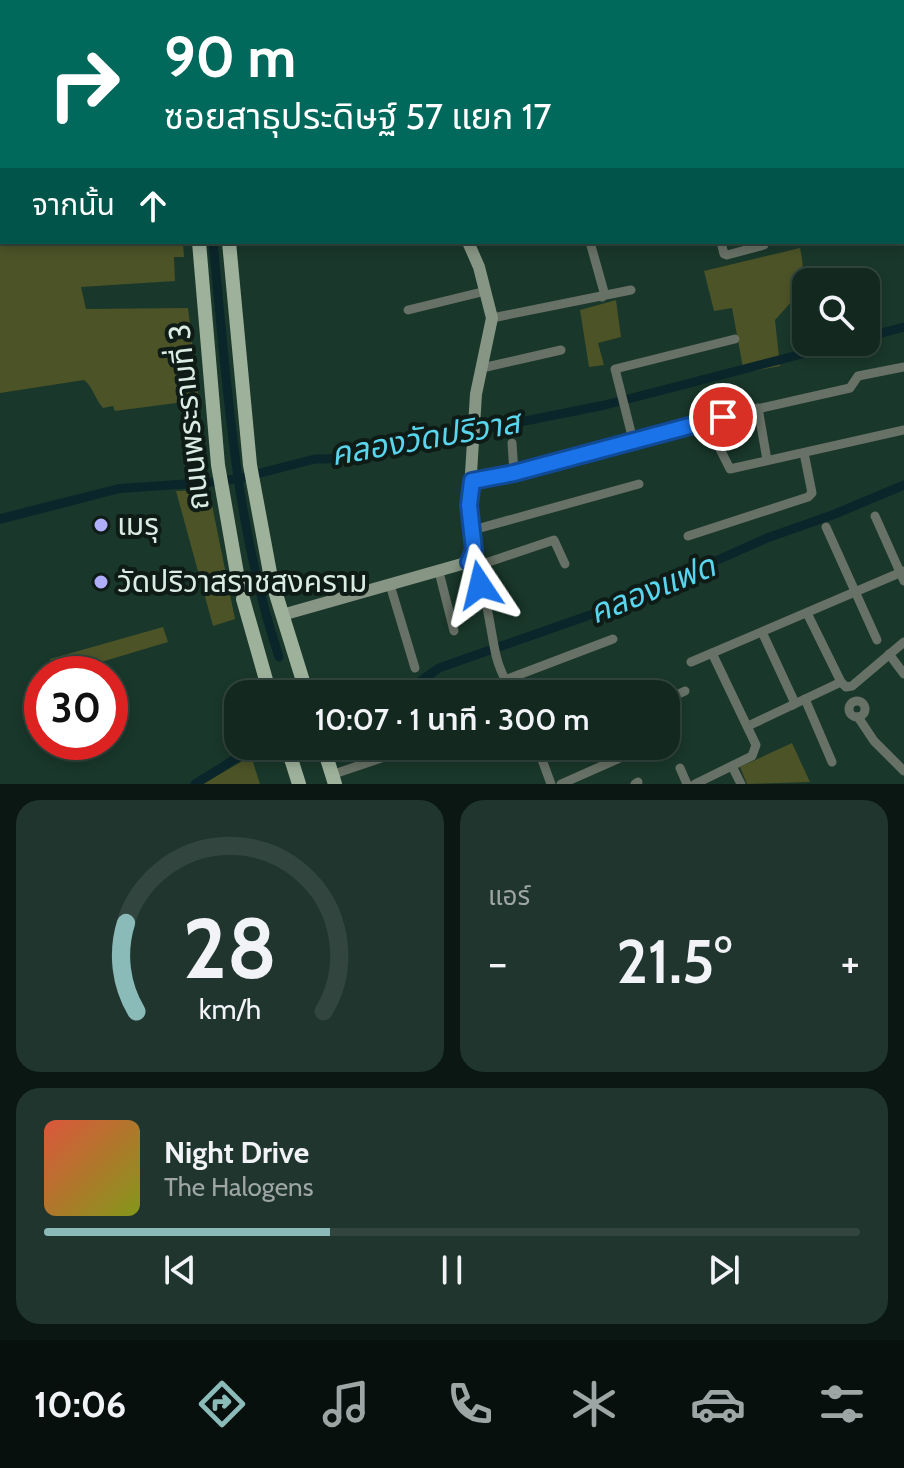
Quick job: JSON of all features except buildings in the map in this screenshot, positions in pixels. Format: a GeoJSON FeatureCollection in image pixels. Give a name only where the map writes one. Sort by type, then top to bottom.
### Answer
{"type":"FeatureCollection","features":[{"type":"Feature","properties":{"kind":"main road","name":"ถนนพระรามที่ 3"},"geometry":{"type":"LineString","coordinates":[[199,244],[220,481],[241,592],[266,680]]}},
{"type":"Feature","properties":{"kind":"main road","name":"ถนนพระรามที่ 3"},"geometry":{"type":"LineString","coordinates":[[229,244],[251,473],[273,584],[303,680]]}},
{"type":"Feature","properties":{"kind":"main road"},"geometry":{"type":"LineString","coordinates":[[291,760],[299,784]]}},
{"type":"Feature","properties":{"kind":"street"},"geometry":{"type":"LineString","coordinates":[[469,244],[492,318],[474,423],[469,505],[473,530],[472,565],[486,604],[494,648],[505,680],[613,639]]}},
{"type":"Feature","properties":{"kind":"street"},"geometry":{"type":"LineString","coordinates":[[591,244],[604,292],[602,297]]}},
{"type":"Feature","properties":{"kind":"street"},"geometry":{"type":"LineString","coordinates":[[722,244],[727,255],[764,245]]}},
{"type":"Feature","properties":{"kind":"street"},"geometry":{"type":"LineString","coordinates":[[492,318],[631,290]]}},
{"type":"Feature","properties":{"kind":"street"},"geometry":{"type":"LineString","coordinates":[[408,310],[486,291]]}},
{"type":"Feature","properties":{"kind":"street"},"geometry":{"type":"LineString","coordinates":[[630,441],[615,373],[617,367],[735,339]]}},
{"type":"Feature","properties":{"kind":"street"},"geometry":{"type":"LineString","coordinates":[[482,368],[561,350]]}},
{"type":"Feature","properties":{"kind":"street"},"geometry":{"type":"LineString","coordinates":[[472,481],[514,473],[758,408],[850,388],[858,376],[904,367]]}},
{"type":"Feature","properties":{"kind":"street"},"geometry":{"type":"LineString","coordinates":[[758,408],[767,460]]}},
{"type":"Feature","properties":{"kind":"street"},"geometry":{"type":"LineString","coordinates":[[720,449],[730,469],[904,430]]}},
{"type":"Feature","properties":{"kind":"street"},"geometry":{"type":"LineString","coordinates":[[512,443],[514,473]]}},
{"type":"Feature","properties":{"kind":"street"},"geometry":{"type":"LineString","coordinates":[[688,536],[808,497],[812,493],[804,453]]}},
{"type":"Feature","properties":{"kind":"street"},"geometry":{"type":"LineString","coordinates":[[473,530],[639,484]]}},
{"type":"Feature","properties":{"kind":"street"},"geometry":{"type":"LineString","coordinates":[[691,662],[903,575],[875,516]]}},
{"type":"Feature","properties":{"kind":"street"},"geometry":{"type":"LineString","coordinates":[[826,527],[877,640]]}},
{"type":"Feature","properties":{"kind":"street"},"geometry":{"type":"LineString","coordinates":[[282,615],[554,540],[565,564]]}},
{"type":"Feature","properties":{"kind":"street"},"geometry":{"type":"LineString","coordinates":[[439,572],[454,631]]}},
{"type":"Feature","properties":{"kind":"street"},"geometry":{"type":"LineString","coordinates":[[390,585],[415,668]]}},
{"type":"Feature","properties":{"kind":"street"},"geometry":{"type":"LineString","coordinates":[[807,613],[852,702],[860,701],[865,707],[863,715],[858,717],[874,741],[904,771]]}},
{"type":"Feature","properties":{"kind":"street"},"geometry":{"type":"LineString","coordinates":[[762,632],[794,701],[793,705]]}},
{"type":"Feature","properties":{"kind":"street"},"geometry":{"type":"LineString","coordinates":[[748,726],[805,699],[843,685],[852,686],[904,642]]}},
{"type":"Feature","properties":{"kind":"street"},"geometry":{"type":"LineString","coordinates":[[695,784],[752,756],[756,745],[712,653]]}},
{"type":"Feature","properties":{"kind":"street"},"geometry":{"type":"LineString","coordinates":[[889,654],[904,674]]}},
{"type":"Feature","properties":{"kind":"street"},"geometry":{"type":"LineString","coordinates":[[680,693],[685,691]]}},
{"type":"Feature","properties":{"kind":"street"},"geometry":{"type":"LineString","coordinates":[[805,699],[832,762]]}},
{"type":"Feature","properties":{"kind":"street"},"geometry":{"type":"LineString","coordinates":[[333,779],[381,760]]}},
{"type":"Feature","properties":{"kind":"street"},"geometry":{"type":"LineString","coordinates":[[543,760],[551,784]]}},
{"type":"Feature","properties":{"kind":"street"},"geometry":{"type":"LineString","coordinates":[[561,784],[615,760]]}},
{"type":"Feature","properties":{"kind":"street"},"geometry":{"type":"LineString","coordinates":[[732,766],[741,784]]}},
{"type":"Feature","properties":{"kind":"street"},"geometry":{"type":"LineString","coordinates":[[680,768],[687,784]]}},
{"type":"Feature","properties":{"kind":"green space"},"geometry":{"type":"Polygon","coordinates":[[[0,244],[183,244],[184,257],[174,257],[175,281],[81,287],[86,309],[188,308],[199,400],[115,411],[113,406],[103,408],[84,380],[0,393],[0,244]]]}},
{"type":"Feature","properties":{"kind":"green space"},"geometry":{"type":"Polygon","coordinates":[[[800,248],[803,268],[792,268],[792,300],[775,320],[780,366],[744,373],[732,308],[714,311],[704,271],[800,248]]]}},
{"type":"Feature","properties":{"kind":"green space"},"geometry":{"type":"Polygon","coordinates":[[[616,300],[621,337],[598,343],[604,365],[589,367],[580,310],[616,300]]]}},
{"type":"Feature","properties":{"kind":"green space"},"geometry":{"type":"Polygon","coordinates":[[[209,490],[235,619],[213,626],[176,491],[209,490]]]}},
{"type":"Feature","properties":{"kind":"green space"},"geometry":{"type":"Polygon","coordinates":[[[163,627],[168,642],[121,656],[61,656],[163,627]]]}},
{"type":"Feature","properties":{"kind":"green space"},"geometry":{"type":"Polygon","coordinates":[[[792,743],[810,782],[747,784],[740,767],[792,743]]]}},
{"type":"Feature","properties":{"kind":"green space"},"geometry":{"type":"Polygon","coordinates":[[[244,760],[252,760],[260,784],[203,784],[244,760]]]}},
{"type":"Feature","properties":{"kind":"water"},"geometry":{"type":"Polygon","coordinates":[[[207,478],[208,487],[120,493],[0,524],[0,514],[119,484],[207,478]]]}},
{"type":"Feature","properties":{"kind":"waterway"},"geometry":{"type":"LineString","coordinates":[[213,244],[228,399],[242,503],[264,606],[279,657]]}},
{"type":"Feature","properties":{"kind":"waterway","name":"คลองวัดปริวาส"},"geometry":{"type":"LineString","coordinates":[[880,333],[904,327]]}},
{"type":"Feature","properties":{"kind":"waterway","name":"คลองวัดปริวาส"},"geometry":{"type":"LineString","coordinates":[[197,484],[237,479],[315,459],[393,448],[437,435],[485,429],[605,405],[794,356]]}},
{"type":"Feature","properties":{"kind":"waterway","name":"คลองแฟด"},"geometry":{"type":"LineString","coordinates":[[422,680],[439,668],[610,608],[767,538],[904,485]]}},
{"type":"Feature","properties":{"kind":"waterway","name":"คลองแฟด"},"geometry":{"type":"LineString","coordinates":[[195,784],[234,760]]}},
{"type":"Feature","properties":{"kind":"place","name":"เมรุ"},"geometry":{"type":"Point","coordinates":[101,525]}},
{"type":"Feature","properties":{"kind":"place","name":"วัดปริวาสราชสงคราม"},"geometry":{"type":"Point","coordinates":[101,582]}},
{"type":"Feature","properties":{"kind":"route"},"geometry":{"type":"LineString","coordinates":[[480,585],[469,562],[474,550],[469,505],[472,481],[514,473],[723,417]]}}]}
